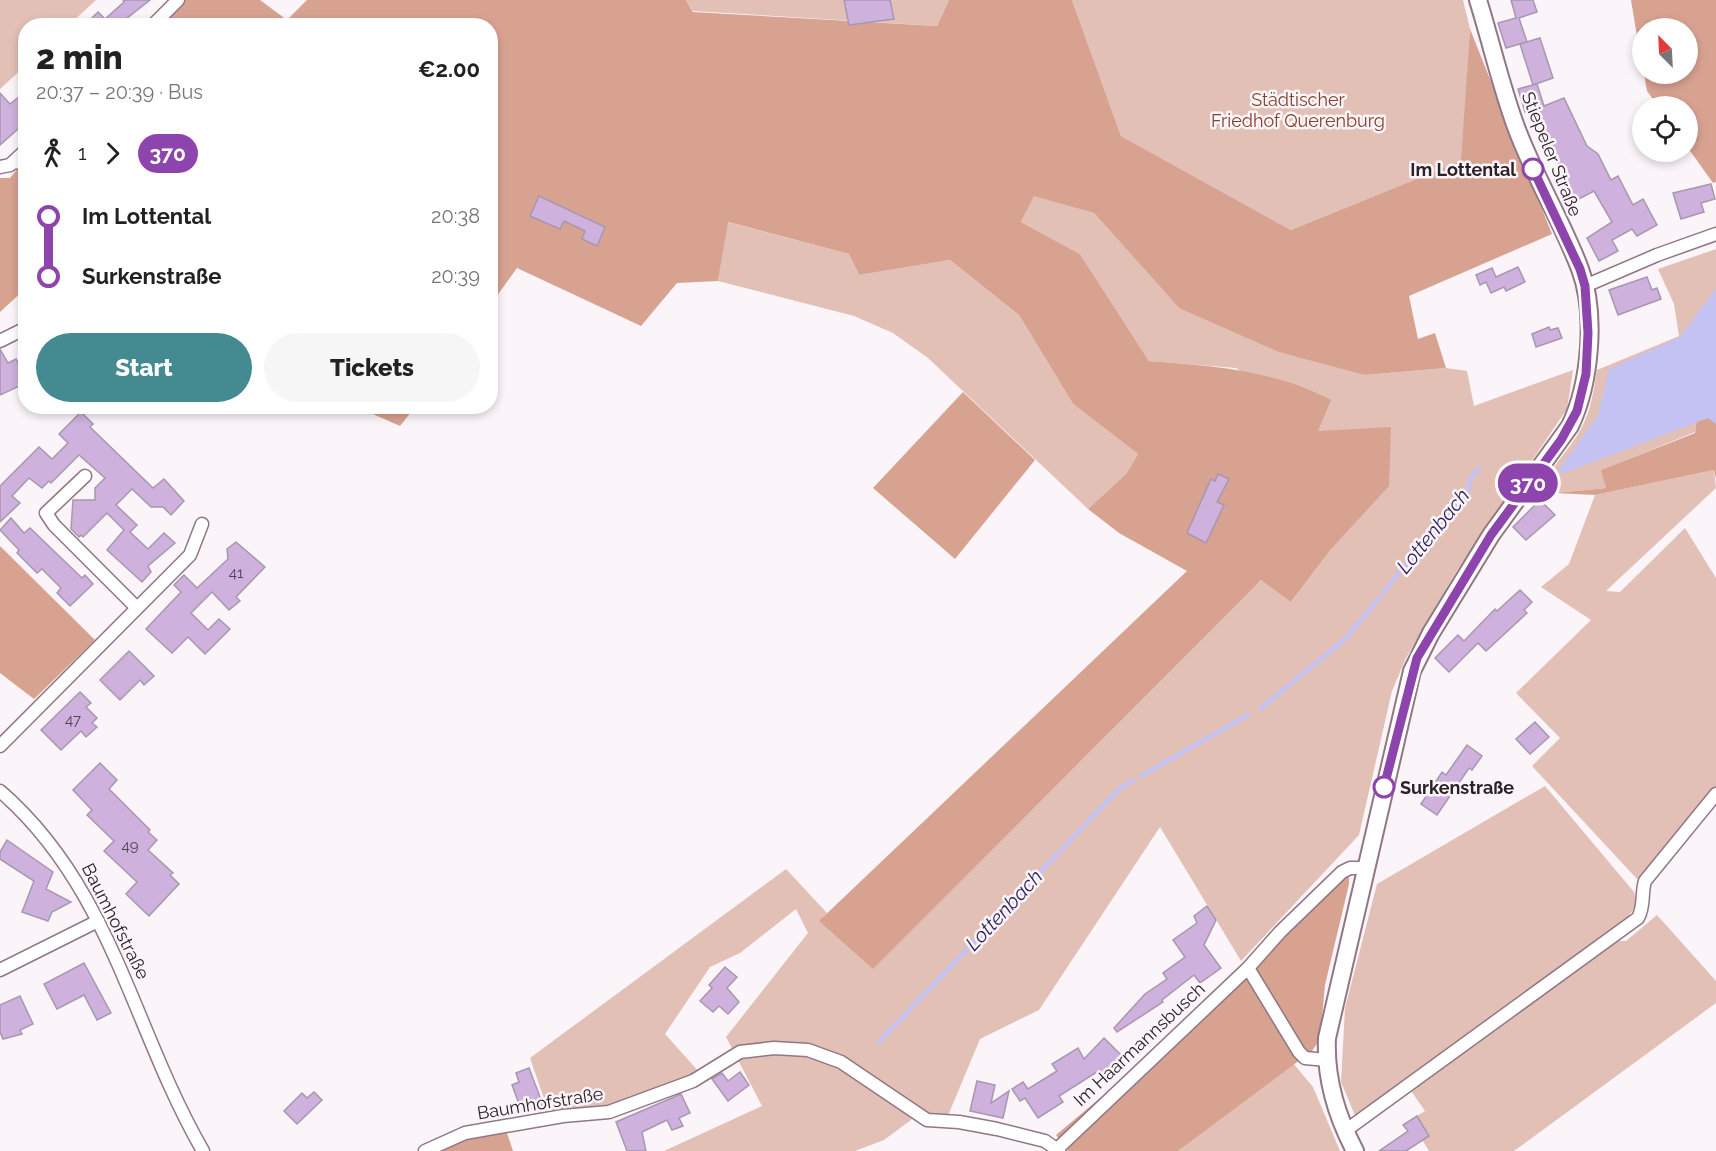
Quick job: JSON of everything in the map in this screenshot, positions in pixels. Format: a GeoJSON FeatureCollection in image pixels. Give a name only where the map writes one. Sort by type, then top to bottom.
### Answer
{"type":"FeatureCollection","features":[{"type":"Feature","properties":{"kind":"street"},"geometry":{"type":"LineString","coordinates":[[160,18],[178,0]]}},
{"type":"Feature","properties":{"kind":"street","name":"Stiepeler Straße"},"geometry":{"type":"LineString","coordinates":[[1478,0],[1515,125],[1580,269],[1585,286]]}},
{"type":"Feature","properties":{"kind":"street"},"geometry":{"type":"LineString","coordinates":[[5,166],[18,156]]}},
{"type":"Feature","properties":{"kind":"street"},"geometry":{"type":"LineString","coordinates":[[1355,1151],[1330,1089],[1327,1038],[1365,868],[1417,658],[1491,535],[1561,440],[1577,411],[1588,354],[1585,286],[1657,255],[1716,234]]}},
{"type":"Feature","properties":{"kind":"street"},"geometry":{"type":"LineString","coordinates":[[0,341],[18,332]]}},
{"type":"Feature","properties":{"kind":"street"},"geometry":{"type":"LineString","coordinates":[[85,476],[46,513],[54,525],[137,608]]}},
{"type":"Feature","properties":{"kind":"street"},"geometry":{"type":"LineString","coordinates":[[0,746],[190,555],[202,524]]}},
{"type":"Feature","properties":{"kind":"street","name":"Baumhofstraße"},"geometry":{"type":"LineString","coordinates":[[0,791],[46,836],[70,868],[114,953],[179,1106],[203,1151]]}},
{"type":"Feature","properties":{"kind":"street"},"geometry":{"type":"LineString","coordinates":[[1345,1131],[1638,918],[1643,909],[1642,889],[1645,881],[1716,794]]}},
{"type":"Feature","properties":{"kind":"street","name":"Im Haarmannsbusch"},"geometry":{"type":"LineString","coordinates":[[1057,1150],[1248,968],[1342,872],[1354,867],[1365,868]]}},
{"type":"Feature","properties":{"kind":"street"},"geometry":{"type":"LineString","coordinates":[[0,970],[98,921]]}},
{"type":"Feature","properties":{"kind":"street"},"geometry":{"type":"LineString","coordinates":[[1248,968],[1299,1052],[1305,1058],[1327,1060]]}},
{"type":"Feature","properties":{"kind":"street","name":"Baumhofstraße"},"geometry":{"type":"LineString","coordinates":[[425,1151],[465,1133],[563,1116],[609,1112],[693,1081],[740,1052],[774,1048],[808,1050],[841,1062],[927,1120],[959,1122],[997,1129],[1045,1141],[1057,1150]]}},
{"type":"Feature","properties":{"kind":"green space"},"geometry":{"type":"Polygon","coordinates":[[[0,0],[96,0],[77,18],[18,18],[18,72],[0,89],[0,0]]]}},
{"type":"Feature","properties":{"kind":"green space"},"geometry":{"type":"Polygon","coordinates":[[[686,0],[949,0],[937,26],[693,11],[686,0]]]}},
{"type":"Feature","properties":{"kind":"green space","name":"Städtischer Friedhof Querenburg"},"geometry":{"type":"Polygon","coordinates":[[[1072,0],[1463,0],[1470,29],[1462,161],[1291,230],[1121,136],[1072,0]]]}},
{"type":"Feature","properties":{"kind":"green space"},"geometry":{"type":"Polygon","coordinates":[[[1034,195],[1094,213],[1179,308],[1365,375],[1446,368],[1467,371],[1474,406],[1573,370],[1567,409],[1456,572],[1406,658],[1392,691],[1359,835],[1241,961],[1160,827],[1039,1010],[980,1039],[947,1118],[923,1111],[884,1140],[855,1151],[664,1151],[762,1106],[726,1037],[808,933],[796,909],[740,953],[710,967],[665,1034],[700,1073],[595,1112],[550,1116],[530,1058],[786,869],[827,913],[820,921],[1262,580],[1292,601],[1332,548],[1317,431],[1236,368],[1149,361],[1080,254],[1021,222],[1034,195]]]}},
{"type":"Feature","properties":{"kind":"green space"},"geometry":{"type":"Polygon","coordinates":[[[727,222],[849,254],[859,275],[950,260],[1019,315],[1073,404],[1138,454],[1126,474],[1088,509],[928,358],[893,333],[854,316],[718,281],[727,222]]]}},
{"type":"Feature","properties":{"kind":"green space"},"geometry":{"type":"Polygon","coordinates":[[[1716,249],[1716,387],[1699,401],[1695,432],[1602,470],[1606,488],[1554,493],[1540,491],[1584,422],[1592,400],[1597,370],[1679,336],[1674,304],[1658,269],[1716,249]]]}},
{"type":"Feature","properties":{"kind":"green space"},"geometry":{"type":"Polygon","coordinates":[[[1714,470],[1716,488],[1606,591],[1620,592],[1685,528],[1716,578],[1716,794],[1645,874],[1637,879],[1532,766],[1560,738],[1516,693],[1591,620],[1541,587],[1569,564],[1595,495],[1714,470]]]}},
{"type":"Feature","properties":{"kind":"green space"},"geometry":{"type":"Polygon","coordinates":[[[1545,786],[1634,892],[1636,901],[1634,908],[1623,922],[1356,1118],[1341,1082],[1345,1008],[1377,884],[1545,786]]]}},
{"type":"Feature","properties":{"kind":"green space"},"geometry":{"type":"Polygon","coordinates":[[[1657,915],[1716,981],[1716,1003],[1514,1151],[1429,1151],[1417,1131],[1423,1127],[1417,1116],[1425,1111],[1409,1088],[1612,941],[1626,941],[1657,915]]]}},
{"type":"Feature","properties":{"kind":"green space"},"geometry":{"type":"Polygon","coordinates":[[[1293,1063],[1313,1087],[1340,1151],[1178,1151],[1293,1063]]]}},
{"type":"Feature","properties":{"kind":"shaded area"},"geometry":{"type":"Polygon","coordinates":[[[181,0],[260,0],[284,18],[164,18],[181,0]]]}},
{"type":"Feature","properties":{"kind":"shaded area"},"geometry":{"type":"Polygon","coordinates":[[[307,0],[686,0],[693,12],[937,26],[949,0],[1072,0],[1121,136],[1291,230],[1461,161],[1470,29],[1552,234],[1409,296],[1418,339],[1435,333],[1446,368],[1365,375],[1279,352],[1179,308],[1094,213],[1034,196],[1021,222],[1080,254],[1149,361],[1243,371],[1288,382],[1309,390],[1331,400],[1318,431],[1391,427],[1389,486],[1332,548],[1291,602],[1261,580],[873,969],[819,921],[1187,571],[1119,533],[1088,509],[1126,474],[1138,454],[1073,404],[1019,315],[950,260],[859,275],[849,254],[728,222],[718,281],[677,283],[641,326],[517,268],[498,294],[498,18],[289,18],[307,0]]]}},
{"type":"Feature","properties":{"kind":"shaded area"},"geometry":{"type":"Polygon","coordinates":[[[1631,0],[1716,0],[1716,182],[1713,183],[1698,162],[1698,96],[1651,96],[1646,84],[1698,84],[1698,18],[1634,18],[1631,0]]]}},
{"type":"Feature","properties":{"kind":"shaded area"},"geometry":{"type":"Polygon","coordinates":[[[18,168],[18,295],[0,312],[0,178],[10,178],[18,168]]]}},
{"type":"Feature","properties":{"kind":"shaded area"},"geometry":{"type":"Polygon","coordinates":[[[1716,387],[1716,479],[1714,470],[1595,495],[1554,493],[1606,488],[1601,470],[1695,433],[1699,401],[1716,387]]]}},
{"type":"Feature","properties":{"kind":"shaded area"},"geometry":{"type":"Polygon","coordinates":[[[963,392],[1035,460],[955,559],[873,488],[963,392]]]}},
{"type":"Feature","properties":{"kind":"shaded area"},"geometry":{"type":"Polygon","coordinates":[[[373,414],[409,414],[400,426],[373,414]]]}},
{"type":"Feature","properties":{"kind":"shaded area"},"geometry":{"type":"Polygon","coordinates":[[[0,546],[95,640],[34,699],[0,673],[0,546]]]}},
{"type":"Feature","properties":{"kind":"shaded area"},"geometry":{"type":"Polygon","coordinates":[[[1349,876],[1325,985],[1320,1039],[1312,1051],[1178,1151],[1068,1151],[1056,1135],[1255,968],[1284,935],[1341,879],[1349,876]]]}},
{"type":"Feature","properties":{"kind":"shaded area"},"geometry":{"type":"Polygon","coordinates":[[[506,1130],[513,1151],[435,1151],[461,1139],[506,1130]]]}},
{"type":"Feature","properties":{"kind":"water"},"geometry":{"type":"Polygon","coordinates":[[[1716,288],[1716,424],[1708,418],[1564,473],[1558,471],[1598,415],[1609,369],[1680,337],[1716,288]]]}},
{"type":"Feature","properties":{"kind":"building"},"geometry":{"type":"Polygon","coordinates":[[[123,0],[150,0],[127,18],[106,18],[124,2],[123,0]]]}},
{"type":"Feature","properties":{"kind":"building"},"geometry":{"type":"Polygon","coordinates":[[[844,0],[890,0],[894,19],[849,25],[844,0]]]}},
{"type":"Feature","properties":{"kind":"building"},"geometry":{"type":"Polygon","coordinates":[[[1511,0],[1533,0],[1537,12],[1519,18],[1527,42],[1506,48],[1498,23],[1516,18],[1511,0]]]}},
{"type":"Feature","properties":{"kind":"building"},"geometry":{"type":"Polygon","coordinates":[[[98,12],[104,18],[92,18],[98,12]]]}},
{"type":"Feature","properties":{"kind":"building"},"geometry":{"type":"Polygon","coordinates":[[[1540,38],[1553,78],[1533,85],[1520,44],[1540,38]]]}},
{"type":"Feature","properties":{"kind":"building"},"geometry":{"type":"Polygon","coordinates":[[[1537,84],[1544,106],[1564,98],[1587,146],[1598,154],[1611,180],[1618,176],[1633,205],[1643,199],[1657,225],[1637,236],[1632,229],[1612,240],[1618,251],[1599,261],[1587,238],[1612,222],[1594,191],[1569,204],[1557,182],[1566,177],[1551,149],[1536,109],[1525,112],[1518,89],[1537,84]]]}},
{"type":"Feature","properties":{"kind":"building"},"geometry":{"type":"Polygon","coordinates":[[[0,93],[10,104],[18,98],[18,129],[0,145],[0,93]]]}},
{"type":"Feature","properties":{"kind":"building"},"geometry":{"type":"Polygon","coordinates":[[[1711,184],[1715,199],[1701,203],[1704,212],[1681,219],[1673,193],[1711,184]]]}},
{"type":"Feature","properties":{"kind":"building"},"geometry":{"type":"Polygon","coordinates":[[[539,196],[605,227],[597,246],[582,239],[585,231],[564,221],[560,229],[530,216],[539,196]]]}},
{"type":"Feature","properties":{"kind":"building"},"geometry":{"type":"Polygon","coordinates":[[[1518,267],[1525,282],[1506,291],[1504,287],[1491,293],[1486,282],[1480,285],[1476,275],[1492,268],[1496,277],[1518,267]]]}},
{"type":"Feature","properties":{"kind":"building"},"geometry":{"type":"Polygon","coordinates":[[[1647,277],[1652,290],[1657,288],[1661,299],[1618,315],[1609,290],[1647,277]]]}},
{"type":"Feature","properties":{"kind":"building"},"geometry":{"type":"Polygon","coordinates":[[[1549,327],[1550,330],[1558,328],[1562,338],[1536,347],[1532,334],[1549,327]]]}},
{"type":"Feature","properties":{"kind":"building"},"geometry":{"type":"Polygon","coordinates":[[[0,349],[8,363],[16,359],[18,363],[18,387],[0,395],[0,349]]]}},
{"type":"Feature","properties":{"kind":"building"},"geometry":{"type":"Polygon","coordinates":[[[79,414],[83,414],[93,424],[90,427],[153,488],[164,479],[184,501],[171,515],[163,507],[151,507],[132,489],[116,505],[137,525],[130,532],[148,549],[164,533],[175,543],[148,566],[151,572],[142,582],[107,550],[124,530],[107,513],[83,537],[81,535],[79,537],[71,529],[73,500],[95,500],[95,488],[105,478],[79,455],[51,483],[49,481],[42,488],[29,478],[12,496],[20,503],[0,522],[0,486],[39,447],[52,459],[68,443],[59,434],[79,414]]]}},
{"type":"Feature","properties":{"kind":"building"},"geometry":{"type":"Polygon","coordinates":[[[1218,474],[1229,479],[1217,502],[1224,505],[1206,543],[1187,533],[1211,479],[1215,481],[1218,474]]]}},
{"type":"Feature","properties":{"kind":"building"},"geometry":{"type":"Polygon","coordinates":[[[1540,500],[1555,515],[1526,540],[1513,527],[1540,500]]]}},
{"type":"Feature","properties":{"kind":"building"},"geometry":{"type":"Polygon","coordinates":[[[11,518],[24,533],[30,528],[82,578],[85,575],[93,584],[70,606],[57,593],[61,588],[42,569],[37,573],[17,553],[19,550],[0,530],[11,518]]]}},
{"type":"Feature","properties":{"kind":"building"},"geometry":{"type":"Polygon","coordinates":[[[236,542],[265,567],[236,597],[240,601],[229,610],[212,592],[191,613],[208,630],[219,619],[230,629],[205,654],[188,637],[172,653],[146,629],[181,592],[174,585],[184,575],[197,588],[228,559],[227,549],[236,542]]]}},
{"type":"Feature","properties":{"kind":"building"},"geometry":{"type":"Polygon","coordinates":[[[1520,590],[1532,602],[1524,610],[1527,613],[1486,651],[1478,643],[1449,672],[1435,658],[1458,635],[1464,641],[1495,609],[1497,611],[1520,590]]]}},
{"type":"Feature","properties":{"kind":"building"},"geometry":{"type":"Polygon","coordinates":[[[129,651],[154,676],[144,685],[140,680],[120,700],[100,680],[129,651]]]}},
{"type":"Feature","properties":{"kind":"building"},"geometry":{"type":"Polygon","coordinates":[[[80,692],[91,703],[86,707],[97,718],[92,723],[97,727],[86,737],[81,731],[61,750],[41,730],[80,692]]]}},
{"type":"Feature","properties":{"kind":"building"},"geometry":{"type":"Polygon","coordinates":[[[1535,722],[1549,737],[1530,754],[1516,739],[1535,722]]]}},
{"type":"Feature","properties":{"kind":"building"},"geometry":{"type":"Polygon","coordinates":[[[1467,745],[1482,756],[1472,770],[1469,768],[1437,815],[1421,804],[1442,772],[1446,775],[1467,745]]]}},
{"type":"Feature","properties":{"kind":"building"},"geometry":{"type":"Polygon","coordinates":[[[100,763],[117,780],[109,789],[157,840],[148,850],[173,873],[170,875],[179,884],[149,916],[126,894],[137,882],[104,851],[114,841],[87,815],[92,810],[73,790],[100,763]]]}},
{"type":"Feature","properties":{"kind":"building"},"geometry":{"type":"Polygon","coordinates":[[[7,840],[53,872],[46,889],[71,902],[52,912],[48,921],[22,912],[34,881],[0,859],[0,852],[7,840]]]}},
{"type":"Feature","properties":{"kind":"building"},"geometry":{"type":"Polygon","coordinates":[[[1207,906],[1216,920],[1204,945],[1221,968],[1200,983],[1194,975],[1162,1000],[1163,1002],[1117,1032],[1114,1028],[1145,994],[1167,979],[1163,973],[1185,957],[1173,940],[1197,923],[1194,916],[1207,906]]]}},
{"type":"Feature","properties":{"kind":"building"},"geometry":{"type":"Polygon","coordinates":[[[84,963],[111,1013],[97,1020],[84,995],[57,1009],[44,984],[84,963]]]}},
{"type":"Feature","properties":{"kind":"building"},"geometry":{"type":"Polygon","coordinates":[[[725,967],[737,977],[727,988],[739,1002],[728,1014],[719,1006],[713,1012],[700,1001],[712,988],[709,985],[725,967]]]}},
{"type":"Feature","properties":{"kind":"building"},"geometry":{"type":"Polygon","coordinates":[[[20,996],[33,1024],[20,1030],[22,1034],[3,1039],[0,1032],[0,1005],[20,996]]]}},
{"type":"Feature","properties":{"kind":"building"},"geometry":{"type":"Polygon","coordinates":[[[1104,1038],[1128,1062],[1110,1080],[1100,1070],[1059,1096],[1063,1102],[1038,1118],[1025,1098],[1020,1101],[1012,1089],[1023,1082],[1028,1089],[1057,1071],[1052,1064],[1078,1048],[1084,1059],[1104,1038]]]}},
{"type":"Feature","properties":{"kind":"building"},"geometry":{"type":"Polygon","coordinates":[[[529,1068],[543,1105],[522,1112],[512,1085],[519,1082],[516,1073],[529,1068]]]}},
{"type":"Feature","properties":{"kind":"building"},"geometry":{"type":"Polygon","coordinates":[[[740,1072],[749,1085],[728,1101],[712,1079],[722,1073],[728,1081],[740,1072]]]}},
{"type":"Feature","properties":{"kind":"building"},"geometry":{"type":"Polygon","coordinates":[[[977,1081],[995,1085],[991,1103],[1009,1091],[1003,1118],[970,1111],[977,1081]]]}},
{"type":"Feature","properties":{"kind":"building"},"geometry":{"type":"Polygon","coordinates":[[[314,1092],[322,1100],[297,1124],[284,1111],[302,1093],[307,1098],[314,1092]]]}},
{"type":"Feature","properties":{"kind":"building"},"geometry":{"type":"Polygon","coordinates":[[[681,1094],[690,1113],[679,1118],[683,1126],[672,1130],[667,1120],[642,1132],[646,1151],[627,1151],[616,1122],[681,1094]]]}},
{"type":"Feature","properties":{"kind":"building"},"geometry":{"type":"Polygon","coordinates":[[[1417,1116],[1429,1136],[1406,1151],[1379,1151],[1408,1131],[1403,1125],[1417,1116]]]}},
{"type":"Feature","properties":{"kind":"waterway","name":"Lottenbach"},"geometry":{"type":"LineString","coordinates":[[1383,593],[1416,550],[1424,547],[1438,520],[1449,515],[1459,498],[1466,495],[1471,478],[1479,468]]}},
{"type":"Feature","properties":{"kind":"waterway","name":"Lottenbach"},"geometry":{"type":"LineString","coordinates":[[1260,709],[1346,638],[1379,598]]}},
{"type":"Feature","properties":{"kind":"waterway","name":"Lottenbach"},"geometry":{"type":"LineString","coordinates":[[1141,776],[1248,715]]}},
{"type":"Feature","properties":{"kind":"waterway","name":"Lottenbach"},"geometry":{"type":"LineString","coordinates":[[879,1042],[1119,789],[1133,781]]}},
{"type":"Feature","properties":{"kind":"bus line","name":"370"},"geometry":{"type":"LineString","coordinates":[[1384,787],[1412,670],[1417,658],[1491,535],[1570,426],[1582,393],[1588,354],[1585,286],[1580,269],[1533,169]]}},
{"type":"Feature","properties":{"kind":"place","name":"Im Lottental"},"geometry":{"type":"Point","coordinates":[1533,169]}},
{"type":"Feature","properties":{"kind":"place","name":"Surkenstraße"},"geometry":{"type":"Point","coordinates":[1384,787]}}]}
